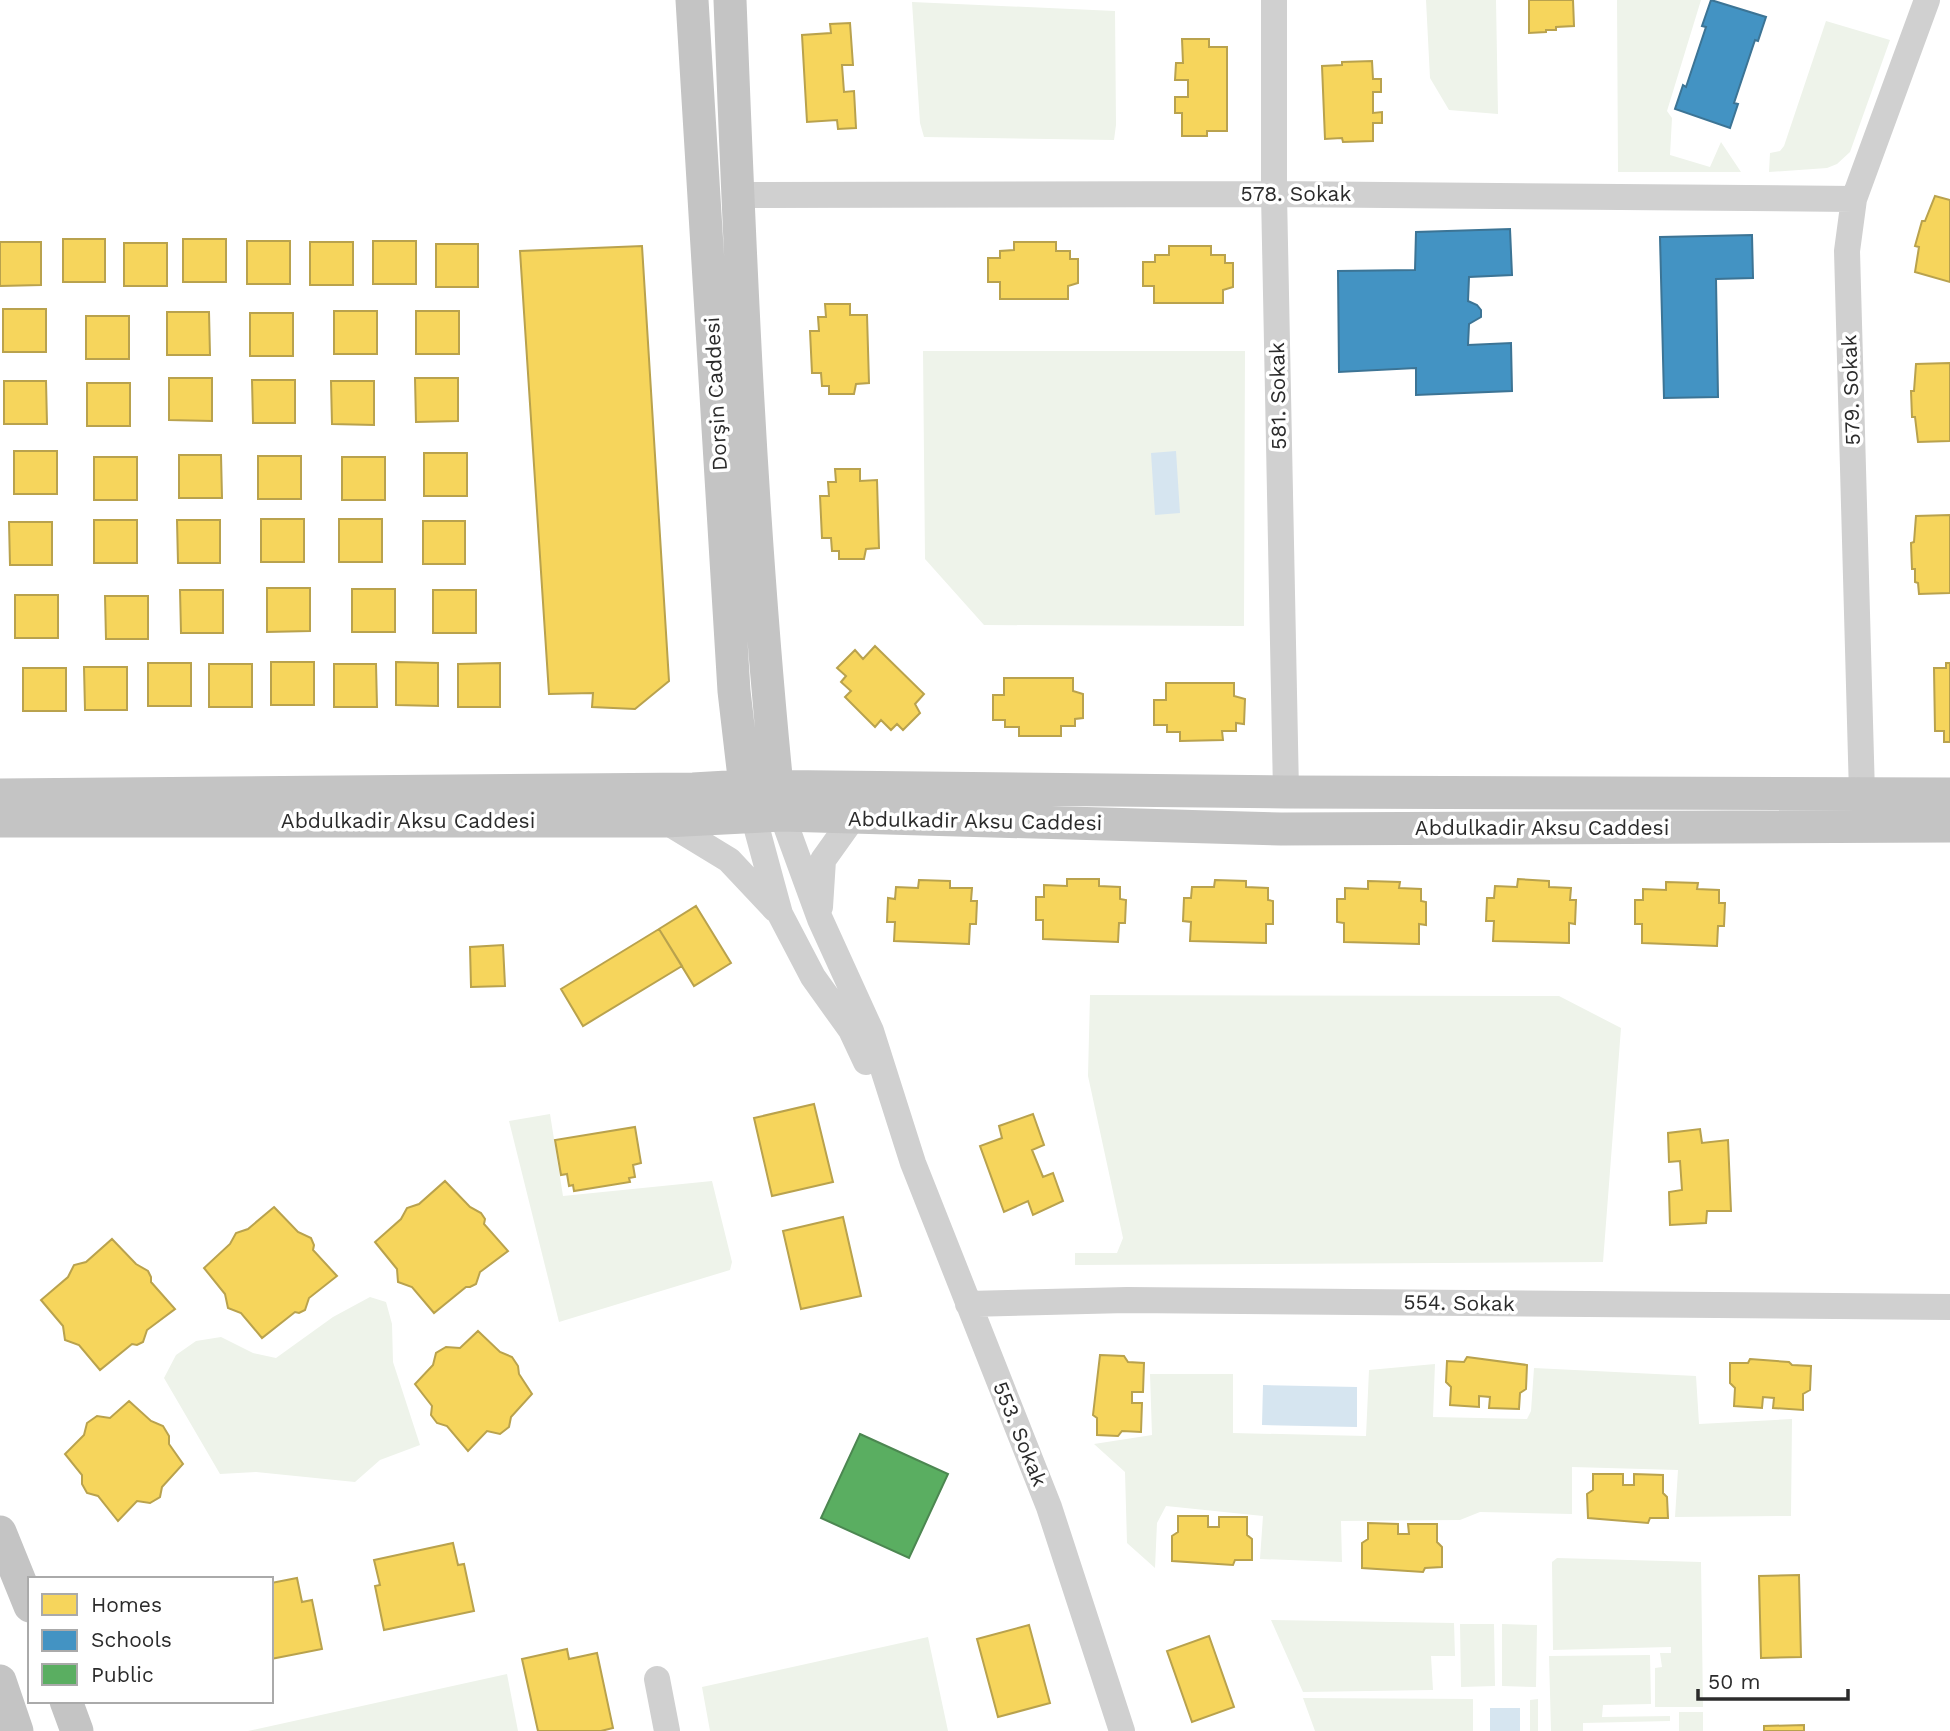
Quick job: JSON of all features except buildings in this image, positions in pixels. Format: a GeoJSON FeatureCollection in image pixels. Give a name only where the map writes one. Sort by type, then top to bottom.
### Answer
{"type":"FeatureCollection","features":[{"type":"Feature","properties":{"kind":"main road","name":"Dorşin Caddesi"},"geometry":{"type":"LineString","coordinates":[[692,0],[734,691],[764,801]]}},
{"type":"Feature","properties":{"kind":"main road","name":"Dorşin Caddesi"},"geometry":{"type":"LineString","coordinates":[[730,0],[738,195],[762,615],[764,801]]}},
{"type":"Feature","properties":{"kind":"main road","name":"Abdulkadir Aksu Caddesi"},"geometry":{"type":"LineString","coordinates":[[0,795],[764,801],[1286,792],[1950,794]]}},
{"type":"Feature","properties":{"kind":"main road","name":"Abdulkadir Aksu Caddesi"},"geometry":{"type":"LineString","coordinates":[[0,821],[665,821],[764,801],[853,818],[1281,829],[1950,826]]}},
{"type":"Feature","properties":{"kind":"main road"},"geometry":{"type":"LineString","coordinates":[[0,1532],[28,1601]]}},
{"type":"Feature","properties":{"kind":"main road"},"geometry":{"type":"LineString","coordinates":[[0,1681],[17,1731]]}},
{"type":"Feature","properties":{"kind":"main road"},"geometry":{"type":"LineString","coordinates":[[67,1703],[77,1731]]}},
{"type":"Feature","properties":{"kind":"street","name":"581. Sokak"},"geometry":{"type":"LineString","coordinates":[[1275,0],[1274,194],[1286,792]]}},
{"type":"Feature","properties":{"kind":"street","name":"579. Sokak"},"geometry":{"type":"LineString","coordinates":[[1862,794],[1847,264],[1854,199],[1927,0]]}},
{"type":"Feature","properties":{"kind":"street","name":"578. Sokak"},"geometry":{"type":"LineString","coordinates":[[738,195],[1274,194],[1854,199]]}},
{"type":"Feature","properties":{"kind":"street"},"geometry":{"type":"LineString","coordinates":[[764,801],[779,914]]}},
{"type":"Feature","properties":{"kind":"street"},"geometry":{"type":"LineString","coordinates":[[764,801],[871,1031],[906,1142]]}},
{"type":"Feature","properties":{"kind":"street"},"geometry":{"type":"LineString","coordinates":[[820,919],[823,860],[853,818]]}},
{"type":"Feature","properties":{"kind":"street"},"geometry":{"type":"LineString","coordinates":[[665,821],[737,866],[779,914],[813,978],[851,1031],[906,1142]]}},
{"type":"Feature","properties":{"kind":"street","name":"553. Sokak"},"geometry":{"type":"LineString","coordinates":[[906,1142],[1049,1507],[1122,1731]]}},
{"type":"Feature","properties":{"kind":"street","name":"554. Sokak"},"geometry":{"type":"LineString","coordinates":[[968,1304],[1127,1300],[1950,1307]]}},
{"type":"Feature","properties":{"kind":"street"},"geometry":{"type":"LineString","coordinates":[[657,1679],[667,1731]]}},
{"type":"Feature","properties":{"kind":"shaded area"},"geometry":{"type":"Polygon","coordinates":[[[1426,0],[1496,0],[1498,114],[1449,110],[1430,78],[1426,0]]]}},
{"type":"Feature","properties":{"kind":"shaded area"},"geometry":{"type":"Polygon","coordinates":[[[1617,0],[1701,0],[1667,111],[1672,118],[1670,155],[1710,167],[1721,142],[1741,172],[1618,172],[1617,0]]]}},
{"type":"Feature","properties":{"kind":"shaded area"},"geometry":{"type":"Polygon","coordinates":[[[912,2],[1115,11],[1114,140],[924,137],[920,123],[912,2]]]}},
{"type":"Feature","properties":{"kind":"shaded area"},"geometry":{"type":"Polygon","coordinates":[[[1826,21],[1890,40],[1850,152],[1837,164],[1827,168],[1769,172],[1770,153],[1780,151],[1784,146],[1826,21]]]}},
{"type":"Feature","properties":{"kind":"shaded area"},"geometry":{"type":"Polygon","coordinates":[[[923,351],[1245,351],[1244,626],[984,625],[925,559],[923,351]]]}},
{"type":"Feature","properties":{"kind":"shaded area"},"geometry":{"type":"Polygon","coordinates":[[[1176,451],[1180,513],[1155,515],[1151,453],[1176,451]]]}},
{"type":"Feature","properties":{"kind":"shaded area"},"geometry":{"type":"Polygon","coordinates":[[[1090,995],[1559,996],[1621,1028],[1603,1262],[1075,1265],[1075,1253],[1117,1253],[1123,1238],[1088,1076],[1090,995]]]}},
{"type":"Feature","properties":{"kind":"shaded area"},"geometry":{"type":"Polygon","coordinates":[[[550,1114],[563,1196],[712,1181],[732,1262],[730,1270],[559,1322],[509,1121],[550,1114]]]}},
{"type":"Feature","properties":{"kind":"shaded area"},"geometry":{"type":"Polygon","coordinates":[[[370,1297],[386,1302],[392,1324],[393,1362],[420,1445],[380,1460],[355,1482],[256,1472],[220,1474],[164,1378],[176,1355],[196,1341],[221,1337],[253,1353],[276,1358],[333,1317],[370,1297]]]}},
{"type":"Feature","properties":{"kind":"shaded area"},"geometry":{"type":"Polygon","coordinates":[[[1435,1364],[1433,1417],[1527,1419],[1531,1411],[1534,1368],[1696,1376],[1699,1424],[1792,1419],[1791,1516],[1675,1517],[1678,1470],[1572,1467],[1572,1514],[1480,1512],[1460,1520],[1341,1521],[1342,1562],[1260,1559],[1263,1516],[1166,1506],[1157,1523],[1155,1568],[1127,1543],[1125,1472],[1094,1444],[1152,1435],[1150,1374],[1233,1374],[1233,1433],[1366,1436],[1369,1370],[1435,1364]]]}},
{"type":"Feature","properties":{"kind":"shaded area"},"geometry":{"type":"Polygon","coordinates":[[[1263,1385],[1357,1387],[1357,1427],[1262,1425],[1263,1385]]]}},
{"type":"Feature","properties":{"kind":"shaded area"},"geometry":{"type":"Polygon","coordinates":[[[1557,1558],[1701,1562],[1703,1707],[1655,1707],[1655,1668],[1662,1667],[1660,1653],[1671,1653],[1671,1647],[1553,1650],[1552,1562],[1557,1558]]]}},
{"type":"Feature","properties":{"kind":"shaded area"},"geometry":{"type":"Polygon","coordinates":[[[1271,1620],[1454,1623],[1455,1656],[1431,1656],[1433,1690],[1303,1692],[1271,1620]]]}},
{"type":"Feature","properties":{"kind":"shaded area"},"geometry":{"type":"Polygon","coordinates":[[[1460,1624],[1494,1624],[1495,1686],[1461,1687],[1460,1624]]]}},
{"type":"Feature","properties":{"kind":"shaded area"},"geometry":{"type":"Polygon","coordinates":[[[1502,1624],[1537,1625],[1536,1687],[1502,1686],[1502,1624]]]}},
{"type":"Feature","properties":{"kind":"shaded area"},"geometry":{"type":"Polygon","coordinates":[[[928,1637],[948,1731],[710,1731],[702,1687],[928,1637]]]}},
{"type":"Feature","properties":{"kind":"shaded area"},"geometry":{"type":"Polygon","coordinates":[[[1650,1655],[1651,1704],[1603,1705],[1602,1717],[1670,1716],[1670,1721],[1583,1723],[1583,1731],[1551,1731],[1549,1656],[1650,1655]]]}},
{"type":"Feature","properties":{"kind":"shaded area"},"geometry":{"type":"Polygon","coordinates":[[[507,1674],[518,1731],[248,1731],[507,1674]]]}},
{"type":"Feature","properties":{"kind":"shaded area"},"geometry":{"type":"Polygon","coordinates":[[[1303,1698],[1473,1699],[1473,1731],[1315,1731],[1303,1698]]]}},
{"type":"Feature","properties":{"kind":"shaded area"},"geometry":{"type":"Polygon","coordinates":[[[1538,1699],[1538,1731],[1530,1731],[1530,1700],[1538,1699]]]}},
{"type":"Feature","properties":{"kind":"shaded area"},"geometry":{"type":"Polygon","coordinates":[[[1490,1708],[1520,1708],[1520,1731],[1490,1731],[1490,1708]]]}},
{"type":"Feature","properties":{"kind":"shaded area"},"geometry":{"type":"Polygon","coordinates":[[[1679,1712],[1703,1712],[1703,1731],[1679,1731],[1679,1712]]]}}]}
